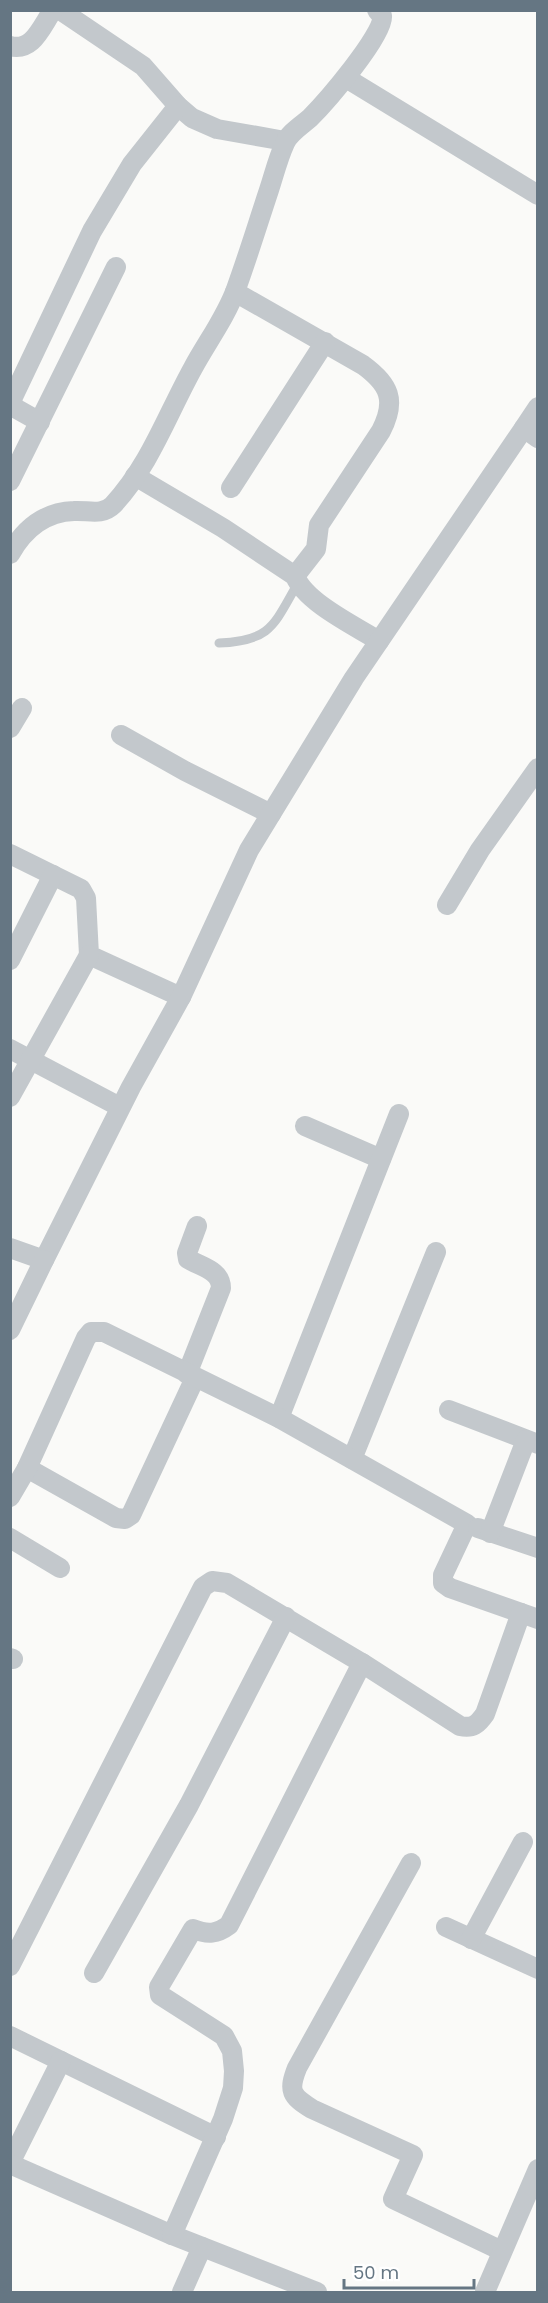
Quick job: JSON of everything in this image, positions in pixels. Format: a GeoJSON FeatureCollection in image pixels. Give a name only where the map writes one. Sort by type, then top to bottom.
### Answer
{"type":"FeatureCollection","features":[{"type":"Feature","properties":{"kind":"street"},"geometry":{"type":"LineString","coordinates":[[10,46],[22,48],[29,45],[53,10]]}},
{"type":"Feature","properties":{"kind":"street"},"geometry":{"type":"LineString","coordinates":[[60,10],[143,66],[178,106],[192,118],[217,129],[285,141]]}},
{"type":"Feature","properties":{"kind":"street"},"geometry":{"type":"LineString","coordinates":[[10,554],[20,536],[33,524],[58,514],[75,511],[94,513],[111,507],[135,477],[154,447],[192,369],[214,334],[235,292],[285,141],[310,118],[346,78],[381,26],[382,16],[377,10]]}},
{"type":"Feature","properties":{"kind":"street"},"geometry":{"type":"LineString","coordinates":[[346,78],[537,195]]}},
{"type":"Feature","properties":{"kind":"street"},"geometry":{"type":"LineString","coordinates":[[40,422],[15,408],[12,403],[14,397],[92,231],[132,164],[178,106]]}},
{"type":"Feature","properties":{"kind":"street"},"geometry":{"type":"LineString","coordinates":[[10,482],[116,267]]}},
{"type":"Feature","properties":{"kind":"street"},"geometry":{"type":"LineString","coordinates":[[235,292],[363,365],[381,380],[389,395],[386,422],[319,525],[316,549],[296,580]]}},
{"type":"Feature","properties":{"kind":"street"},"geometry":{"type":"LineString","coordinates":[[231,488],[325,342]]}},
{"type":"Feature","properties":{"kind":"street"},"geometry":{"type":"LineString","coordinates":[[10,1330],[120,1107],[181,997],[249,850],[354,678],[530,433],[537,407]]}},
{"type":"Feature","properties":{"kind":"street"},"geometry":{"type":"LineString","coordinates":[[135,477],[223,528],[296,580],[308,596],[379,641]]}},
{"type":"Feature","properties":{"kind":"street"},"geometry":{"type":"LineString","coordinates":[[10,728],[22,708]]}},
{"type":"Feature","properties":{"kind":"street"},"geometry":{"type":"LineString","coordinates":[[121,735],[185,771],[271,814]]}},
{"type":"Feature","properties":{"kind":"street"},"geometry":{"type":"LineString","coordinates":[[447,905],[480,850],[537,768]]}},
{"type":"Feature","properties":{"kind":"street"},"geometry":{"type":"LineString","coordinates":[[10,854],[81,889],[86,898],[89,955],[10,1097]]}},
{"type":"Feature","properties":{"kind":"street"},"geometry":{"type":"LineString","coordinates":[[10,960],[54,875]]}},
{"type":"Feature","properties":{"kind":"street"},"geometry":{"type":"LineString","coordinates":[[89,955],[181,997]]}},
{"type":"Feature","properties":{"kind":"street"},"geometry":{"type":"LineString","coordinates":[[10,1049],[120,1107]]}},
{"type":"Feature","properties":{"kind":"street"},"geometry":{"type":"LineString","coordinates":[[279,1418],[399,1114]]}},
{"type":"Feature","properties":{"kind":"street"},"geometry":{"type":"LineString","coordinates":[[305,1126],[381,1159]]}},
{"type":"Feature","properties":{"kind":"street"},"geometry":{"type":"LineString","coordinates":[[27,1468],[116,1518],[125,1519],[131,1515],[191,1376],[221,1288],[221,1280],[216,1274],[188,1259],[187,1253],[197,1226]]}},
{"type":"Feature","properties":{"kind":"street"},"geometry":{"type":"LineString","coordinates":[[10,1248],[44,1260]]}},
{"type":"Feature","properties":{"kind":"street"},"geometry":{"type":"LineString","coordinates":[[352,1459],[436,1252]]}},
{"type":"Feature","properties":{"kind":"street"},"geometry":{"type":"LineString","coordinates":[[10,1497],[27,1468],[86,1338],[91,1332],[104,1332],[279,1418],[467,1524],[537,1548]]}},
{"type":"Feature","properties":{"kind":"street"},"geometry":{"type":"LineString","coordinates":[[449,1410],[532,1442],[490,1533]]}},
{"type":"Feature","properties":{"kind":"street"},"geometry":{"type":"LineString","coordinates":[[10,1966],[203,1587],[212,1581],[227,1583],[286,1617],[460,1726],[469,1728],[479,1724],[529,1616],[450,1588],[443,1583],[443,1575],[467,1524]]}},
{"type":"Feature","properties":{"kind":"street"},"geometry":{"type":"LineString","coordinates":[[10,1538],[60,1568]]}},
{"type":"Feature","properties":{"kind":"street"},"geometry":{"type":"LineString","coordinates":[[94,1973],[189,1805],[286,1617]]}},
{"type":"Feature","properties":{"kind":"street"},"geometry":{"type":"LineString","coordinates":[[172,2235],[216,2137],[233,2088],[234,2071],[231,2051],[224,2036],[160,1995],[159,1987],[193,1929],[205,1934],[219,1932],[229,1925],[362,1663]]}},
{"type":"Feature","properties":{"kind":"street"},"geometry":{"type":"LineString","coordinates":[[471,1939],[523,1842]]}},
{"type":"Feature","properties":{"kind":"street"},"geometry":{"type":"LineString","coordinates":[[411,1863],[297,2068],[291,2083],[292,2092],[298,2101],[312,2109],[413,2155],[393,2199],[502,2252]]}},
{"type":"Feature","properties":{"kind":"street"},"geometry":{"type":"LineString","coordinates":[[446,1927],[537,1969]]}},
{"type":"Feature","properties":{"kind":"street"},"geometry":{"type":"LineString","coordinates":[[10,2036],[216,2137]]}},
{"type":"Feature","properties":{"kind":"street"},"geometry":{"type":"LineString","coordinates":[[61,2061],[10,2164],[172,2235],[317,2292]]}},
{"type":"Feature","properties":{"kind":"street"},"geometry":{"type":"LineString","coordinates":[[485,2292],[537,2169]]}},
{"type":"Feature","properties":{"kind":"street"},"geometry":{"type":"LineString","coordinates":[[182,2292],[202,2247]]}},
{"type":"Feature","properties":{"kind":"lane"},"geometry":{"type":"LineString","coordinates":[[219,644],[242,642],[260,636],[271,628],[296,580]]}}]}
